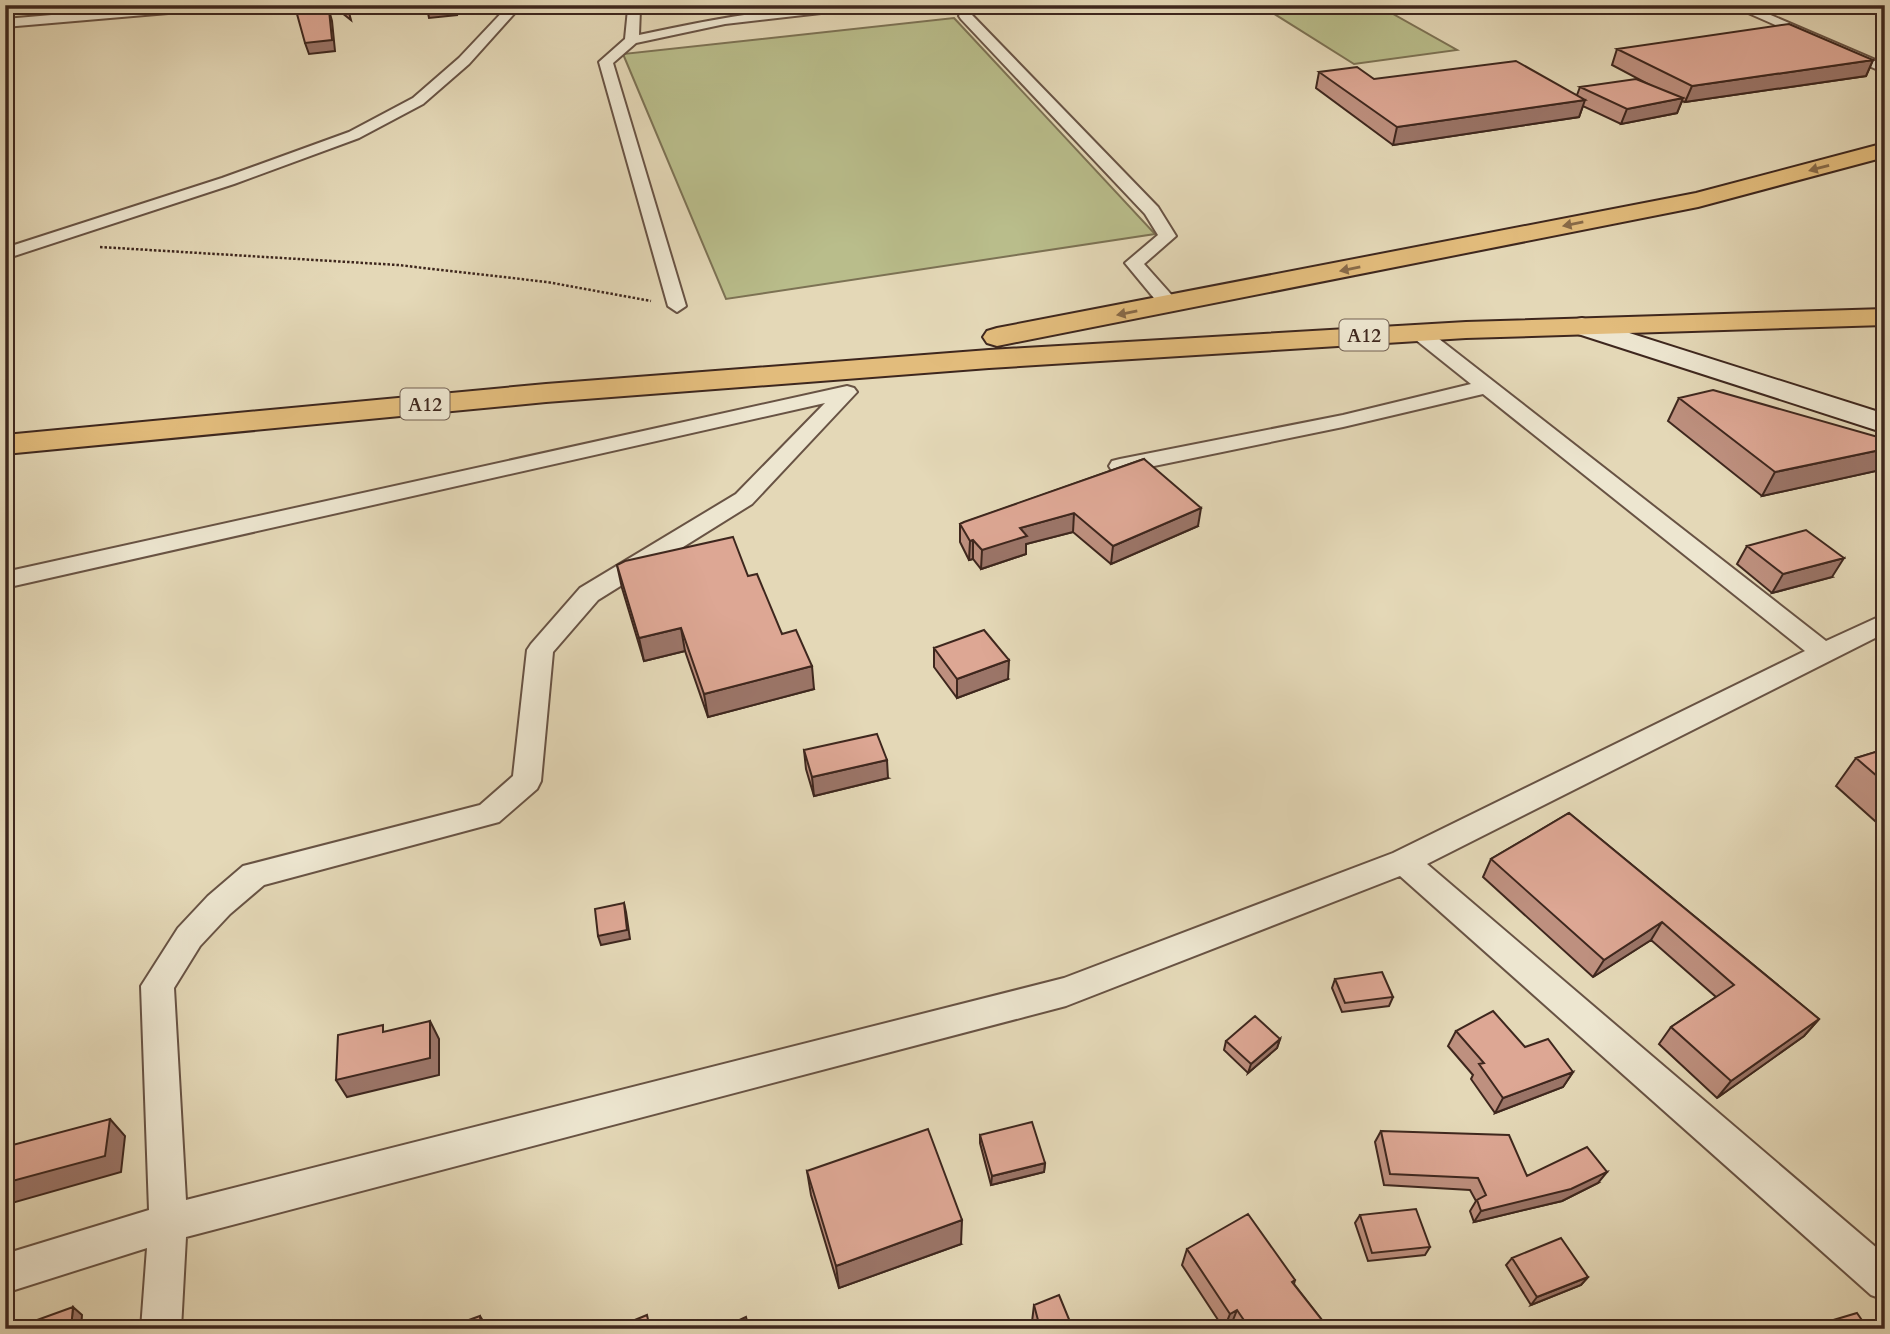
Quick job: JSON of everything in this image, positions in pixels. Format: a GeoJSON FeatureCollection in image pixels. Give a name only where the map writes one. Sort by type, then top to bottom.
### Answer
{"type":"FeatureCollection","features":[{"type":"Feature","properties":{"kind":"main road"},"geometry":{"type":"LineString","coordinates":[[989,359],[1179,314],[1698,200],[1885,150]]}},
{"type":"Feature","properties":{"kind":"main road"},"geometry":{"type":"LineString","coordinates":[[846,381],[1179,314],[1771,201],[1885,169]]}},
{"type":"Feature","properties":{"kind":"main road"},"geometry":{"type":"LineString","coordinates":[[1179,314],[1201,340],[1213,344]]}},
{"type":"Feature","properties":{"kind":"main road","name":"A12"},"geometry":{"type":"LineString","coordinates":[[5,445],[532,394],[846,381],[989,359],[1418,332],[1885,317]]}},
{"type":"Feature","properties":{"kind":"street"},"geometry":{"type":"LineString","coordinates":[[5,23],[215,5]]}},
{"type":"Feature","properties":{"kind":"street"},"geometry":{"type":"LineString","coordinates":[[5,254],[228,181],[354,135],[418,100],[464,61],[516,5]]}},
{"type":"Feature","properties":{"kind":"street"},"geometry":{"type":"LineString","coordinates":[[631,5],[634,9],[632,40]]}},
{"type":"Feature","properties":{"kind":"street"},"geometry":{"type":"LineString","coordinates":[[677,306],[606,62],[632,40],[725,20],[856,5]]}},
{"type":"Feature","properties":{"kind":"street"},"geometry":{"type":"LineString","coordinates":[[971,5],[965,16],[1152,211],[1167,236],[1134,263],[1179,314]]}},
{"type":"Feature","properties":{"kind":"street"},"geometry":{"type":"LineString","coordinates":[[1736,5],[1885,69]]}},
{"type":"Feature","properties":{"kind":"street"},"geometry":{"type":"LineString","coordinates":[[1582,326],[1885,424]]}},
{"type":"Feature","properties":{"kind":"street"},"geometry":{"type":"LineString","coordinates":[[1418,332],[1823,652]]}},
{"type":"Feature","properties":{"kind":"street"},"geometry":{"type":"LineString","coordinates":[[5,580],[846,381]]}},
{"type":"Feature","properties":{"kind":"street"},"geometry":{"type":"LineString","coordinates":[[161,1329],[168,1223],[157,986],[189,937],[219,905],[254,875],[489,814],[527,780],[540,650],[589,594],[744,499],[846,381]]}},
{"type":"Feature","properties":{"kind":"street"},"geometry":{"type":"LineString","coordinates":[[1121,466],[1343,421],[1489,386]]}},
{"type":"Feature","properties":{"kind":"street"},"geometry":{"type":"LineString","coordinates":[[5,1274],[168,1223],[1066,992],[1404,862],[1885,622]]}},
{"type":"Feature","properties":{"kind":"street"},"geometry":{"type":"LineString","coordinates":[[1404,862],[1885,1281]]}},
{"type":"Feature","properties":{"kind":"path"},"geometry":{"type":"LineString","coordinates":[[94,246],[398,265],[547,282],[677,306]]}},
{"type":"Feature","properties":{"kind":"green space"},"geometry":{"type":"Polygon","coordinates":[[[1260,5],[1377,5],[1457,50],[1354,64],[1260,5]]]}},
{"type":"Feature","properties":{"kind":"green space"},"geometry":{"type":"Polygon","coordinates":[[[954,18],[1155,234],[726,299],[623,54],[954,18]]]}},
{"type":"Feature","properties":{"kind":"building"},"geometry":{"type":"Polygon","coordinates":[[[426,5],[451,5],[427,8],[426,5]]]}},
{"type":"Feature","properties":{"kind":"building"},"geometry":{"type":"Polygon","coordinates":[[[329,10],[332,40],[305,43],[297,14],[329,10]]]}},
{"type":"Feature","properties":{"kind":"building"},"geometry":{"type":"Polygon","coordinates":[[[1789,24],[1873,60],[1692,86],[1617,49],[1789,24]]]}},
{"type":"Feature","properties":{"kind":"building"},"geometry":{"type":"Polygon","coordinates":[[[1516,61],[1585,100],[1397,127],[1319,72],[1357,67],[1374,79],[1516,61]]]}},
{"type":"Feature","properties":{"kind":"building"},"geometry":{"type":"Polygon","coordinates":[[[1636,79],[1683,98],[1627,109],[1580,87],[1636,79]]]}},
{"type":"Feature","properties":{"kind":"building"},"geometry":{"type":"Polygon","coordinates":[[[1713,390],[1885,439],[1885,449],[1775,472],[1679,398],[1713,390]]]}},
{"type":"Feature","properties":{"kind":"building"},"geometry":{"type":"Polygon","coordinates":[[[1144,459],[1201,508],[1113,546],[1074,513],[1020,528],[1027,536],[982,550],[973,540],[970,541],[960,524],[964,522],[1144,459]]]}},
{"type":"Feature","properties":{"kind":"building"},"geometry":{"type":"Polygon","coordinates":[[[1806,530],[1844,558],[1783,574],[1747,546],[1806,530]]]}},
{"type":"Feature","properties":{"kind":"building"},"geometry":{"type":"Polygon","coordinates":[[[733,537],[748,576],[757,574],[782,634],[796,630],[812,666],[704,694],[681,628],[639,638],[617,565],[733,537]]]}},
{"type":"Feature","properties":{"kind":"building"},"geometry":{"type":"Polygon","coordinates":[[[984,630],[1009,660],[957,679],[934,648],[984,630]]]}},
{"type":"Feature","properties":{"kind":"building"},"geometry":{"type":"Polygon","coordinates":[[[877,734],[887,760],[812,777],[804,750],[877,734]]]}},
{"type":"Feature","properties":{"kind":"building"},"geometry":{"type":"Polygon","coordinates":[[[1885,749],[1885,783],[1856,758],[1885,749]]]}},
{"type":"Feature","properties":{"kind":"building"},"geometry":{"type":"Polygon","coordinates":[[[1569,813],[1819,1019],[1731,1081],[1671,1027],[1734,985],[1662,922],[1604,960],[1491,859],[1569,813]]]}},
{"type":"Feature","properties":{"kind":"building"},"geometry":{"type":"Polygon","coordinates":[[[624,903],[627,930],[598,936],[595,909],[624,903]]]}},
{"type":"Feature","properties":{"kind":"building"},"geometry":{"type":"Polygon","coordinates":[[[1382,972],[1393,997],[1345,1003],[1335,979],[1382,972]]]}},
{"type":"Feature","properties":{"kind":"building"},"geometry":{"type":"Polygon","coordinates":[[[1493,1011],[1525,1047],[1548,1039],[1573,1072],[1503,1098],[1479,1064],[1484,1063],[1456,1031],[1493,1011]]]}},
{"type":"Feature","properties":{"kind":"building"},"geometry":{"type":"Polygon","coordinates":[[[1255,1016],[1280,1039],[1251,1064],[1226,1041],[1255,1016]]]}},
{"type":"Feature","properties":{"kind":"building"},"geometry":{"type":"Polygon","coordinates":[[[430,1021],[430,1058],[336,1080],[338,1035],[383,1025],[383,1032],[430,1021]]]}},
{"type":"Feature","properties":{"kind":"building"},"geometry":{"type":"Polygon","coordinates":[[[110,1119],[105,1156],[5,1183],[5,1147],[110,1119]]]}},
{"type":"Feature","properties":{"kind":"building"},"geometry":{"type":"Polygon","coordinates":[[[1032,1122],[1045,1163],[992,1176],[980,1135],[1032,1122]]]}},
{"type":"Feature","properties":{"kind":"building"},"geometry":{"type":"Polygon","coordinates":[[[928,1129],[962,1220],[836,1266],[807,1171],[928,1129]]]}},
{"type":"Feature","properties":{"kind":"building"},"geometry":{"type":"Polygon","coordinates":[[[1381,1131],[1509,1135],[1527,1176],[1587,1147],[1607,1172],[1571,1189],[1481,1211],[1477,1200],[1486,1195],[1478,1178],[1390,1174],[1381,1131]]]}},
{"type":"Feature","properties":{"kind":"building"},"geometry":{"type":"Polygon","coordinates":[[[1416,1209],[1430,1247],[1372,1253],[1360,1215],[1416,1209]]]}},
{"type":"Feature","properties":{"kind":"building"},"geometry":{"type":"Polygon","coordinates":[[[1248,1214],[1295,1280],[1292,1282],[1329,1329],[1250,1329],[1237,1310],[1230,1314],[1187,1249],[1248,1214]]]}},
{"type":"Feature","properties":{"kind":"building"},"geometry":{"type":"Polygon","coordinates":[[[1561,1238],[1588,1277],[1537,1297],[1512,1258],[1561,1238]]]}},
{"type":"Feature","properties":{"kind":"building"},"geometry":{"type":"Polygon","coordinates":[[[1059,1295],[1073,1329],[1014,1328],[1038,1320],[1034,1305],[1059,1295]]]}},
{"type":"Feature","properties":{"kind":"building"},"geometry":{"type":"Polygon","coordinates":[[[73,1307],[71,1329],[15,1329],[15,1328],[73,1307]]]}},
{"type":"Feature","properties":{"kind":"building"},"geometry":{"type":"Polygon","coordinates":[[[1857,1313],[1868,1329],[1803,1329],[1857,1313]]]}},
{"type":"Feature","properties":{"kind":"building"},"geometry":{"type":"Polygon","coordinates":[[[647,1315],[650,1329],[613,1329],[647,1315]]]}},
{"type":"Feature","properties":{"kind":"building"},"geometry":{"type":"Polygon","coordinates":[[[480,1316],[481,1329],[444,1329],[480,1316]]]}},
{"type":"Feature","properties":{"kind":"building"},"geometry":{"type":"Polygon","coordinates":[[[746,1317],[749,1329],[720,1329],[746,1317]]]}}]}
